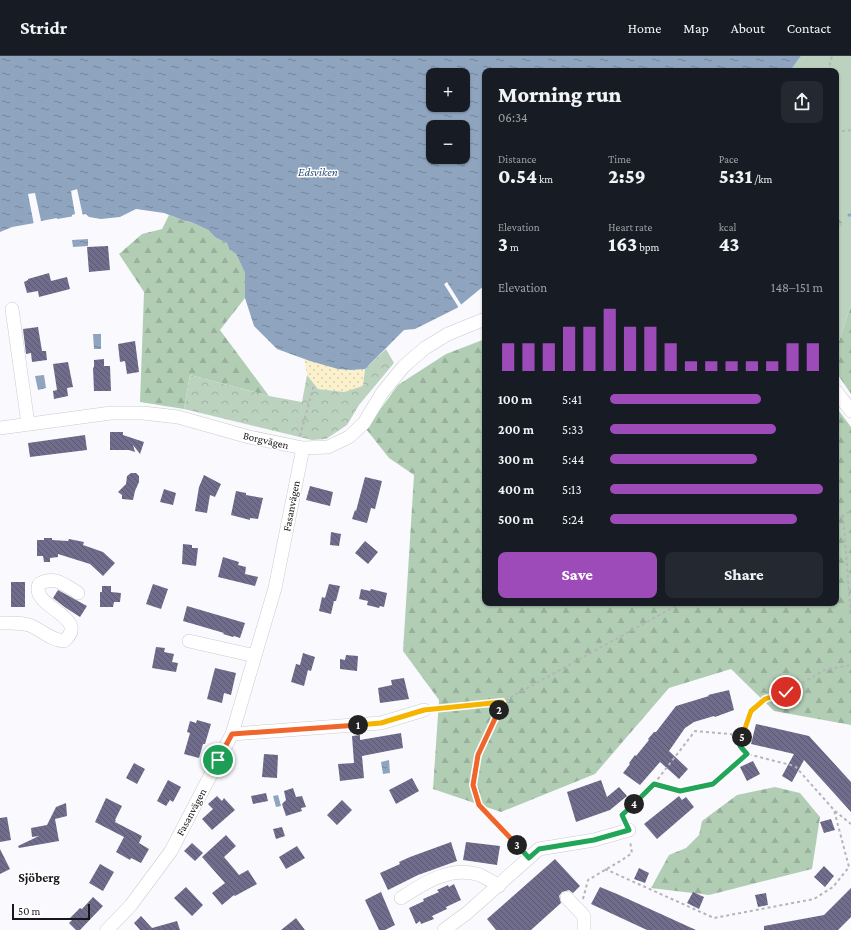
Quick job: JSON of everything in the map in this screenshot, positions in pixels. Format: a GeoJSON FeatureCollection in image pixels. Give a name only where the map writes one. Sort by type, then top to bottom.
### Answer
{"type":"FeatureCollection","features":[{"type":"Feature","properties":{"kind":"street"},"geometry":{"type":"LineString","coordinates":[[12,309],[28,424]]}},
{"type":"Feature","properties":{"kind":"street","name":"Borgvägen"},"geometry":{"type":"LineString","coordinates":[[0,428],[111,413],[143,413],[178,417],[250,437],[300,448],[328,447],[349,437],[364,423],[382,394],[404,366],[425,348],[448,334],[482,320]]}},
{"type":"Feature","properties":{"kind":"street"},"geometry":{"type":"LineString","coordinates":[[839,395],[851,411]]}},
{"type":"Feature","properties":{"kind":"street","name":"Fasanvägen"},"geometry":{"type":"LineString","coordinates":[[107,930],[131,905],[171,850],[232,734],[275,588],[300,448]]}},
{"type":"Feature","properties":{"kind":"street"},"geometry":{"type":"LineString","coordinates":[[0,623],[29,625],[56,641],[64,641],[69,636],[71,625],[42,599],[38,594],[37,589],[39,584],[51,580],[59,582],[78,593]]}},
{"type":"Feature","properties":{"kind":"street"},"geometry":{"type":"LineString","coordinates":[[189,641],[255,656]]}},
{"type":"Feature","properties":{"kind":"street"},"geometry":{"type":"LineString","coordinates":[[232,734],[381,723],[424,710]]}},
{"type":"Feature","properties":{"kind":"street"},"geometry":{"type":"LineString","coordinates":[[444,930],[499,886],[539,849],[594,840],[629,830]]}},
{"type":"Feature","properties":{"kind":"street"},"geometry":{"type":"LineString","coordinates":[[401,898],[421,885],[442,875],[465,873],[480,875],[499,886]]}},
{"type":"Feature","properties":{"kind":"street"},"geometry":{"type":"LineString","coordinates":[[567,898],[584,916],[584,930]]}},
{"type":"Feature","properties":{"kind":"path"},"geometry":{"type":"LineString","coordinates":[[829,68],[832,56]]}},
{"type":"Feature","properties":{"kind":"path"},"geometry":{"type":"LineString","coordinates":[[839,132],[851,130]]}},
{"type":"Feature","properties":{"kind":"path"},"geometry":{"type":"LineString","coordinates":[[300,448],[314,385]]}},
{"type":"Feature","properties":{"kind":"path"},"geometry":{"type":"LineString","coordinates":[[839,517],[851,511]]}},
{"type":"Feature","properties":{"kind":"path"},"geometry":{"type":"LineString","coordinates":[[843,515],[851,617]]}},
{"type":"Feature","properties":{"kind":"path"},"geometry":{"type":"LineString","coordinates":[[424,710],[502,702],[676,606]]}},
{"type":"Feature","properties":{"kind":"path"},"geometry":{"type":"LineString","coordinates":[[740,746],[743,731],[751,711],[765,699],[786,692],[825,670],[851,665]]}},
{"type":"Feature","properties":{"kind":"path"},"geometry":{"type":"LineString","coordinates":[[502,702],[478,755],[473,785],[479,805],[529,858]]}},
{"type":"Feature","properties":{"kind":"path"},"geometry":{"type":"LineString","coordinates":[[586,903],[583,898],[588,880],[632,853],[629,830],[622,815],[654,784],[695,731],[731,734],[747,754],[796,766],[834,810],[851,824]]}},
{"type":"Feature","properties":{"kind":"path"},"geometry":{"type":"LineString","coordinates":[[654,784],[680,791],[713,784],[747,754]]}},
{"type":"Feature","properties":{"kind":"path"},"geometry":{"type":"LineString","coordinates":[[605,869],[714,918],[814,899],[833,887],[850,866],[834,810]]}},
{"type":"Feature","properties":{"kind":"green space"},"geometry":{"type":"Polygon","coordinates":[[[801,56],[851,56],[851,305],[839,341],[839,230],[844,225],[839,219],[839,68],[792,68],[801,56]]]}},
{"type":"Feature","properties":{"kind":"green space"},"geometry":{"type":"Polygon","coordinates":[[[169,215],[191,222],[208,230],[216,238],[227,243],[229,249],[236,254],[245,273],[245,298],[220,330],[269,396],[190,375],[184,409],[140,402],[144,292],[119,254],[142,234],[162,229],[169,215]]]}},
{"type":"Feature","properties":{"kind":"green space"},"geometry":{"type":"Polygon","coordinates":[[[839,219],[844,225],[839,230],[839,219]]]}},
{"type":"Feature","properties":{"kind":"green space"},"geometry":{"type":"Polygon","coordinates":[[[851,305],[851,394],[839,376],[839,341],[851,305]]]}},
{"type":"Feature","properties":{"kind":"green space"},"geometry":{"type":"Polygon","coordinates":[[[482,340],[482,606],[839,606],[839,411],[851,427],[851,725],[774,711],[731,669],[669,688],[595,774],[501,812],[433,789],[439,700],[403,651],[414,475],[389,458],[366,429],[398,385],[446,354],[482,340]]]}},
{"type":"Feature","properties":{"kind":"green space"},"geometry":{"type":"Polygon","coordinates":[[[386,349],[394,363],[359,405],[347,425],[326,439],[312,440],[184,409],[190,375],[269,396],[302,402],[307,375],[318,389],[344,392],[363,386],[365,369],[386,349]]]}},
{"type":"Feature","properties":{"kind":"green space"},"geometry":{"type":"Polygon","coordinates":[[[775,787],[800,793],[820,817],[812,869],[709,895],[651,888],[669,855],[686,848],[699,835],[702,821],[737,795],[775,787]]]}},
{"type":"Feature","properties":{"kind":"sand"},"geometry":{"type":"Polygon","coordinates":[[[304,359],[351,370],[365,369],[363,386],[344,392],[318,389],[307,375],[304,359]]]}},
{"type":"Feature","properties":{"kind":"water","name":"Edsviken"},"geometry":{"type":"Polygon","coordinates":[[[0,56],[801,56],[792,68],[482,68],[482,287],[457,308],[415,329],[404,330],[365,369],[338,369],[277,349],[254,326],[245,298],[245,273],[236,254],[229,249],[227,243],[216,238],[208,230],[191,222],[164,213],[136,209],[120,217],[101,219],[89,217],[86,214],[12,227],[0,232],[0,56]]]}},
{"type":"Feature","properties":{"kind":"water"},"geometry":{"type":"Polygon","coordinates":[[[88,239],[88,246],[73,247],[72,240],[88,239]]]}},
{"type":"Feature","properties":{"kind":"water"},"geometry":{"type":"Polygon","coordinates":[[[93,334],[101,334],[101,349],[94,349],[93,334]]]}},
{"type":"Feature","properties":{"kind":"water"},"geometry":{"type":"Polygon","coordinates":[[[44,375],[46,388],[38,390],[35,376],[44,375]]]}},
{"type":"Feature","properties":{"kind":"water"},"geometry":{"type":"Polygon","coordinates":[[[389,760],[390,773],[383,774],[381,762],[389,760]]]}},
{"type":"Feature","properties":{"kind":"water"},"geometry":{"type":"Polygon","coordinates":[[[278,795],[281,806],[276,807],[273,796],[278,795]]]}},
{"type":"Feature","properties":{"kind":"pier"},"geometry":{"type":"Polygon","coordinates":[[[77,189],[83,216],[72,218],[72,215],[75,214],[71,191],[77,189]]]}},
{"type":"Feature","properties":{"kind":"pier"},"geometry":{"type":"Polygon","coordinates":[[[35,193],[41,221],[57,218],[57,221],[34,225],[28,194],[35,193]]]}},
{"type":"Feature","properties":{"kind":"pier"},"geometry":{"type":"Polygon","coordinates":[[[447,282],[462,306],[459,308],[444,284],[447,282]]]}},
{"type":"Feature","properties":{"kind":"building"},"geometry":{"type":"Polygon","coordinates":[[[108,246],[110,270],[89,272],[87,247],[108,246]]]}},
{"type":"Feature","properties":{"kind":"building"},"geometry":{"type":"Polygon","coordinates":[[[49,273],[51,281],[67,277],[70,289],[39,297],[38,291],[27,293],[24,282],[28,279],[49,273]]]}},
{"type":"Feature","properties":{"kind":"building"},"geometry":{"type":"Polygon","coordinates":[[[38,327],[42,351],[46,351],[47,360],[32,362],[31,353],[26,354],[23,329],[38,327]]]}},
{"type":"Feature","properties":{"kind":"building"},"geometry":{"type":"Polygon","coordinates":[[[135,341],[139,372],[127,374],[125,361],[120,362],[118,344],[135,341]]]}},
{"type":"Feature","properties":{"kind":"building"},"geometry":{"type":"Polygon","coordinates":[[[104,359],[104,366],[110,366],[111,391],[94,391],[94,360],[104,359]]]}},
{"type":"Feature","properties":{"kind":"building"},"geometry":{"type":"Polygon","coordinates":[[[68,362],[73,387],[67,388],[68,396],[54,399],[53,391],[57,390],[53,364],[68,362]]]}},
{"type":"Feature","properties":{"kind":"building"},"geometry":{"type":"Polygon","coordinates":[[[110,432],[123,432],[123,435],[144,442],[140,454],[133,445],[135,452],[129,450],[110,450],[110,432]]]}},
{"type":"Feature","properties":{"kind":"building"},"geometry":{"type":"Polygon","coordinates":[[[85,435],[87,450],[30,457],[28,443],[85,435]]]}},
{"type":"Feature","properties":{"kind":"building"},"geometry":{"type":"Polygon","coordinates":[[[131,473],[136,473],[139,476],[139,482],[133,500],[122,499],[122,495],[118,492],[126,484],[127,476],[131,473]]]}},
{"type":"Feature","properties":{"kind":"building"},"geometry":{"type":"Polygon","coordinates":[[[204,475],[221,484],[215,497],[210,495],[207,513],[195,511],[199,487],[204,475]]]}},
{"type":"Feature","properties":{"kind":"building"},"geometry":{"type":"Polygon","coordinates":[[[365,477],[382,481],[375,509],[371,508],[367,523],[352,519],[355,510],[356,511],[365,477]]]}},
{"type":"Feature","properties":{"kind":"building"},"geometry":{"type":"Polygon","coordinates":[[[310,486],[333,492],[330,506],[306,500],[310,486]]]}},
{"type":"Feature","properties":{"kind":"building"},"geometry":{"type":"Polygon","coordinates":[[[164,489],[176,493],[173,505],[160,502],[164,489]]]}},
{"type":"Feature","properties":{"kind":"building"},"geometry":{"type":"Polygon","coordinates":[[[236,491],[246,493],[246,495],[263,498],[258,519],[250,518],[250,520],[231,515],[236,491]]]}},
{"type":"Feature","properties":{"kind":"building"},"geometry":{"type":"Polygon","coordinates":[[[331,532],[341,534],[339,546],[330,545],[331,532]]]}},
{"type":"Feature","properties":{"kind":"building"},"geometry":{"type":"Polygon","coordinates":[[[44,538],[68,541],[69,539],[84,542],[83,545],[103,552],[115,563],[103,576],[90,564],[58,554],[58,557],[50,558],[50,562],[44,562],[43,556],[37,556],[37,540],[44,540],[44,538]]]}},
{"type":"Feature","properties":{"kind":"building"},"geometry":{"type":"Polygon","coordinates":[[[365,541],[378,552],[368,564],[355,553],[365,541]]]}},
{"type":"Feature","properties":{"kind":"building"},"geometry":{"type":"Polygon","coordinates":[[[183,544],[192,545],[192,548],[198,548],[196,566],[182,564],[183,544]]]}},
{"type":"Feature","properties":{"kind":"building"},"geometry":{"type":"Polygon","coordinates":[[[223,557],[239,562],[238,565],[246,567],[245,574],[258,577],[255,586],[218,577],[223,557]]]}},
{"type":"Feature","properties":{"kind":"building"},"geometry":{"type":"Polygon","coordinates":[[[11,582],[25,582],[25,607],[11,607],[11,582]]]}},
{"type":"Feature","properties":{"kind":"building"},"geometry":{"type":"Polygon","coordinates":[[[153,584],[168,589],[161,609],[146,604],[153,584]]]}},
{"type":"Feature","properties":{"kind":"building"},"geometry":{"type":"Polygon","coordinates":[[[329,584],[340,586],[331,614],[319,611],[322,597],[325,598],[329,584]]]}},
{"type":"Feature","properties":{"kind":"building"},"geometry":{"type":"Polygon","coordinates":[[[102,586],[111,586],[111,592],[121,593],[120,602],[114,602],[113,607],[100,607],[100,592],[102,592],[102,586]]]}},
{"type":"Feature","properties":{"kind":"building"},"geometry":{"type":"Polygon","coordinates":[[[361,589],[370,591],[371,589],[387,593],[384,607],[380,606],[379,608],[367,605],[368,601],[359,599],[361,589]]]}},
{"type":"Feature","properties":{"kind":"building"},"geometry":{"type":"Polygon","coordinates":[[[58,590],[87,606],[80,617],[53,598],[58,590]]]}},
{"type":"Feature","properties":{"kind":"building"},"geometry":{"type":"Polygon","coordinates":[[[187,606],[245,623],[240,638],[183,621],[187,606]]]}},
{"type":"Feature","properties":{"kind":"building"},"geometry":{"type":"Polygon","coordinates":[[[156,647],[165,648],[164,652],[174,654],[172,662],[178,663],[176,672],[152,668],[156,647]]]}},
{"type":"Feature","properties":{"kind":"building"},"geometry":{"type":"Polygon","coordinates":[[[303,653],[315,657],[311,671],[308,670],[304,686],[291,682],[296,664],[300,665],[303,653]]]}},
{"type":"Feature","properties":{"kind":"building"},"geometry":{"type":"Polygon","coordinates":[[[346,655],[358,656],[357,671],[340,669],[340,659],[345,660],[346,655]]]}},
{"type":"Feature","properties":{"kind":"building"},"geometry":{"type":"Polygon","coordinates":[[[215,668],[236,673],[231,695],[224,693],[222,703],[207,699],[215,668]]]}},
{"type":"Feature","properties":{"kind":"building"},"geometry":{"type":"Polygon","coordinates":[[[404,678],[409,699],[380,703],[378,688],[392,685],[391,680],[404,678]]]}},
{"type":"Feature","properties":{"kind":"building"},"geometry":{"type":"Polygon","coordinates":[[[729,690],[734,710],[715,717],[714,716],[694,722],[685,728],[669,751],[688,769],[679,779],[660,762],[640,785],[623,773],[635,755],[636,756],[649,740],[648,739],[654,732],[656,732],[676,706],[709,696],[708,695],[729,690]]]}},
{"type":"Feature","properties":{"kind":"building"},"geometry":{"type":"Polygon","coordinates":[[[197,720],[211,724],[199,758],[184,754],[190,733],[187,732],[190,721],[196,723],[197,720]]]}},
{"type":"Feature","properties":{"kind":"building"},"geometry":{"type":"Polygon","coordinates":[[[756,724],[809,736],[851,782],[851,812],[804,760],[792,782],[782,776],[794,754],[751,744],[756,724]]]}},
{"type":"Feature","properties":{"kind":"building"},"geometry":{"type":"Polygon","coordinates":[[[401,733],[403,748],[362,756],[364,778],[340,781],[338,764],[354,763],[352,736],[360,735],[360,740],[401,733]]]}},
{"type":"Feature","properties":{"kind":"building"},"geometry":{"type":"Polygon","coordinates":[[[264,754],[278,755],[277,778],[262,777],[264,754]]]}},
{"type":"Feature","properties":{"kind":"building"},"geometry":{"type":"Polygon","coordinates":[[[753,761],[760,774],[747,781],[740,767],[753,761]]]}},
{"type":"Feature","properties":{"kind":"building"},"geometry":{"type":"Polygon","coordinates":[[[134,763],[145,769],[137,784],[126,778],[134,763]]]}},
{"type":"Feature","properties":{"kind":"building"},"geometry":{"type":"Polygon","coordinates":[[[412,778],[419,791],[396,804],[389,790],[412,778]]]}},
{"type":"Feature","properties":{"kind":"building"},"geometry":{"type":"Polygon","coordinates":[[[168,780],[181,787],[173,802],[170,800],[166,806],[157,801],[168,780]]]}},
{"type":"Feature","properties":{"kind":"building"},"geometry":{"type":"Polygon","coordinates":[[[601,780],[607,797],[619,787],[627,796],[610,810],[576,822],[567,792],[601,780]]]}},
{"type":"Feature","properties":{"kind":"building"},"geometry":{"type":"Polygon","coordinates":[[[293,788],[296,797],[302,796],[306,807],[301,808],[302,811],[286,816],[282,804],[286,800],[284,791],[293,788]]]}},
{"type":"Feature","properties":{"kind":"building"},"geometry":{"type":"Polygon","coordinates":[[[266,793],[268,801],[253,804],[251,796],[266,793]]]}},
{"type":"Feature","properties":{"kind":"building"},"geometry":{"type":"Polygon","coordinates":[[[217,796],[222,801],[224,798],[235,810],[212,830],[202,819],[213,809],[208,804],[217,796]]]}},
{"type":"Feature","properties":{"kind":"building"},"geometry":{"type":"Polygon","coordinates":[[[679,796],[682,800],[686,797],[694,807],[657,839],[644,824],[679,796]]]}},
{"type":"Feature","properties":{"kind":"building"},"geometry":{"type":"Polygon","coordinates":[[[106,798],[122,806],[115,822],[142,836],[139,843],[149,849],[141,863],[131,858],[130,860],[116,852],[124,837],[95,822],[106,798]]]}},
{"type":"Feature","properties":{"kind":"building"},"geometry":{"type":"Polygon","coordinates":[[[342,800],[352,810],[337,825],[327,815],[342,800]]]}},
{"type":"Feature","properties":{"kind":"building"},"geometry":{"type":"Polygon","coordinates":[[[66,803],[67,816],[55,819],[59,841],[19,848],[18,846],[39,836],[32,837],[31,828],[47,825],[56,807],[66,803]]]}},
{"type":"Feature","properties":{"kind":"building"},"geometry":{"type":"Polygon","coordinates":[[[7,817],[11,840],[0,842],[0,818],[7,817]]]}},
{"type":"Feature","properties":{"kind":"building"},"geometry":{"type":"Polygon","coordinates":[[[831,819],[835,830],[824,833],[820,822],[831,819]]]}},
{"type":"Feature","properties":{"kind":"building"},"geometry":{"type":"Polygon","coordinates":[[[282,827],[285,836],[276,839],[273,829],[282,827]]]}},
{"type":"Feature","properties":{"kind":"building"},"geometry":{"type":"Polygon","coordinates":[[[226,835],[236,846],[224,857],[239,875],[248,870],[257,884],[235,896],[234,895],[222,905],[212,893],[225,883],[202,857],[226,835]]]}},
{"type":"Feature","properties":{"kind":"building"},"geometry":{"type":"Polygon","coordinates":[[[451,842],[457,861],[418,875],[388,890],[380,873],[400,864],[399,862],[410,857],[451,842]]]}},
{"type":"Feature","properties":{"kind":"building"},"geometry":{"type":"Polygon","coordinates":[[[466,842],[500,846],[497,865],[463,860],[466,842]]]}},
{"type":"Feature","properties":{"kind":"building"},"geometry":{"type":"Polygon","coordinates":[[[192,843],[203,853],[195,861],[184,851],[192,843]]]}},
{"type":"Feature","properties":{"kind":"building"},"geometry":{"type":"Polygon","coordinates":[[[297,846],[305,858],[286,869],[279,857],[297,846]]]}},
{"type":"Feature","properties":{"kind":"building"},"geometry":{"type":"Polygon","coordinates":[[[0,849],[10,869],[0,874],[0,849]]]}},
{"type":"Feature","properties":{"kind":"building"},"geometry":{"type":"Polygon","coordinates":[[[555,859],[580,886],[573,893],[569,890],[562,892],[559,896],[561,903],[531,930],[496,930],[487,919],[555,859]]]}},
{"type":"Feature","properties":{"kind":"building"},"geometry":{"type":"Polygon","coordinates":[[[100,864],[114,872],[103,891],[89,883],[100,864]]]}},
{"type":"Feature","properties":{"kind":"building"},"geometry":{"type":"Polygon","coordinates":[[[824,866],[834,876],[825,887],[814,877],[824,866]]]}},
{"type":"Feature","properties":{"kind":"building"},"geometry":{"type":"Polygon","coordinates":[[[639,868],[649,873],[645,883],[634,879],[639,868]]]}},
{"type":"Feature","properties":{"kind":"building"},"geometry":{"type":"Polygon","coordinates":[[[454,884],[461,900],[432,916],[434,919],[421,924],[420,921],[416,924],[409,908],[424,901],[423,899],[439,892],[437,890],[454,884]]]}},
{"type":"Feature","properties":{"kind":"building"},"geometry":{"type":"Polygon","coordinates":[[[186,887],[203,905],[192,916],[174,898],[186,887]]]}},
{"type":"Feature","properties":{"kind":"building"},"geometry":{"type":"Polygon","coordinates":[[[600,887],[696,930],[647,930],[591,904],[600,887]]]}},
{"type":"Feature","properties":{"kind":"building"},"geometry":{"type":"Polygon","coordinates":[[[851,888],[851,917],[838,930],[764,930],[764,926],[824,915],[851,888]]]}},
{"type":"Feature","properties":{"kind":"building"},"geometry":{"type":"Polygon","coordinates":[[[381,892],[395,925],[385,930],[379,930],[365,900],[381,892]]]}},
{"type":"Feature","properties":{"kind":"building"},"geometry":{"type":"Polygon","coordinates":[[[693,892],[704,897],[699,909],[687,903],[693,892]]]}},
{"type":"Feature","properties":{"kind":"building"},"geometry":{"type":"Polygon","coordinates":[[[766,893],[768,905],[758,907],[755,895],[766,893]]]}},
{"type":"Feature","properties":{"kind":"building"},"geometry":{"type":"Polygon","coordinates":[[[93,897],[103,906],[80,930],[76,930],[69,923],[72,920],[70,918],[80,908],[82,909],[93,897]]]}},
{"type":"Feature","properties":{"kind":"building"},"geometry":{"type":"Polygon","coordinates":[[[141,916],[152,928],[177,921],[180,930],[140,930],[134,923],[141,916]]]}},
{"type":"Feature","properties":{"kind":"building"},"geometry":{"type":"Polygon","coordinates":[[[296,918],[305,930],[281,930],[296,918]]]}},
{"type":"Feature","properties":{"kind":"district","name":"Sjöberg"},"geometry":{"type":"Point","coordinates":[39,877]}},
{"type":"Feature","properties":{"kind":"route"},"geometry":{"type":"LineString","coordinates":[[218,760],[232,734],[381,723],[424,710],[502,702],[478,755],[473,785],[479,805],[529,858],[539,849],[594,840],[629,830],[622,815],[654,784],[680,791],[713,784],[747,754],[740,746],[743,731],[751,711],[765,699],[786,692]]}}]}
